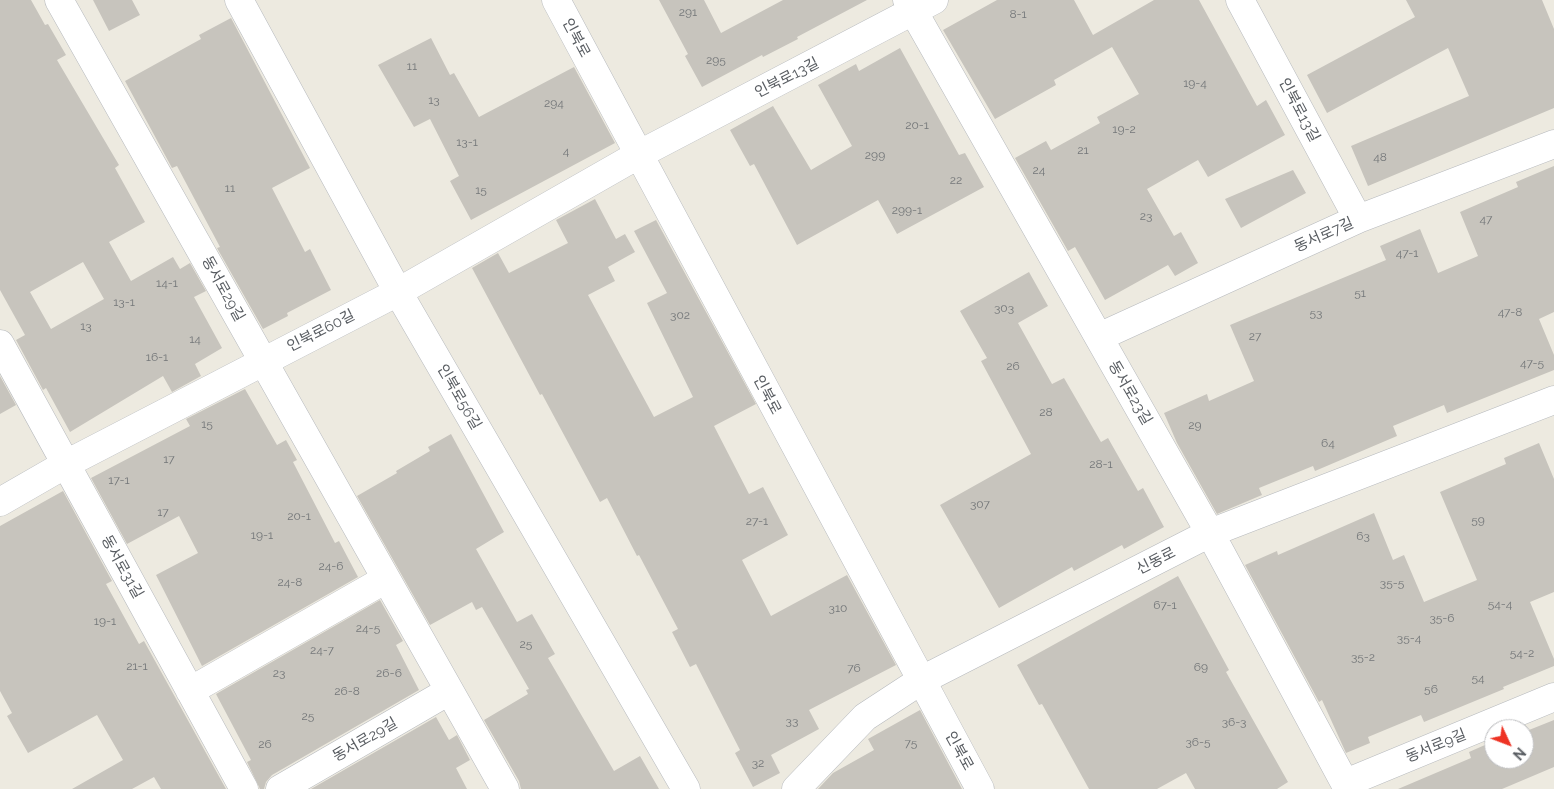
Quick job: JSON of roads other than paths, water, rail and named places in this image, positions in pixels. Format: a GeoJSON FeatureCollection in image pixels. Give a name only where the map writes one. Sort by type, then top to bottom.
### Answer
{"type":"FeatureCollection","features":[{"type":"Feature","properties":{"kind":"street","name":"동서로29길"},"geometry":{"type":"LineString","coordinates":[[59,0],[505,789]]}},
{"type":"Feature","properties":{"kind":"street","name":"인북로56길"},"geometry":{"type":"LineString","coordinates":[[239,0],[398,292],[686,789]]}},
{"type":"Feature","properties":{"kind":"street","name":"인북로"},"geometry":{"type":"LineString","coordinates":[[556,0],[980,789]]}},
{"type":"Feature","properties":{"kind":"street","name":"인북로13길"},"geometry":{"type":"LineString","coordinates":[[1240,0],[1358,219]]}},
{"type":"Feature","properties":{"kind":"street","name":"인북로13길"},"geometry":{"type":"LineString","coordinates":[[638,155],[918,4]]}},
{"type":"Feature","properties":{"kind":"street","name":"동서로23길"},"geometry":{"type":"LineString","coordinates":[[918,4],[1099,337],[1210,533],[1347,786]]}},
{"type":"Feature","properties":{"kind":"street","name":"동서로7길"},"geometry":{"type":"LineString","coordinates":[[1099,337],[1358,219],[1554,144]]}},
{"type":"Feature","properties":{"kind":"street","name":"인북로60길"},"geometry":{"type":"LineString","coordinates":[[0,502],[66,464],[398,292],[638,155]]}},
{"type":"Feature","properties":{"kind":"street","name":"동서로31길"},"geometry":{"type":"LineString","coordinates":[[0,344],[244,789]]}},
{"type":"Feature","properties":{"kind":"street","name":"신동로"},"geometry":{"type":"LineString","coordinates":[[796,789],[866,717],[920,680],[1210,533],[1554,400]]}},
{"type":"Feature","properties":{"kind":"street"},"geometry":{"type":"LineString","coordinates":[[190,691],[386,579]]}},
{"type":"Feature","properties":{"kind":"street","name":"동서로29길"},"geometry":{"type":"LineString","coordinates":[[280,789],[450,691]]}},
{"type":"Feature","properties":{"kind":"street","name":"동서로9길"},"geometry":{"type":"LineString","coordinates":[[1347,786],[1554,697]]}}]}
